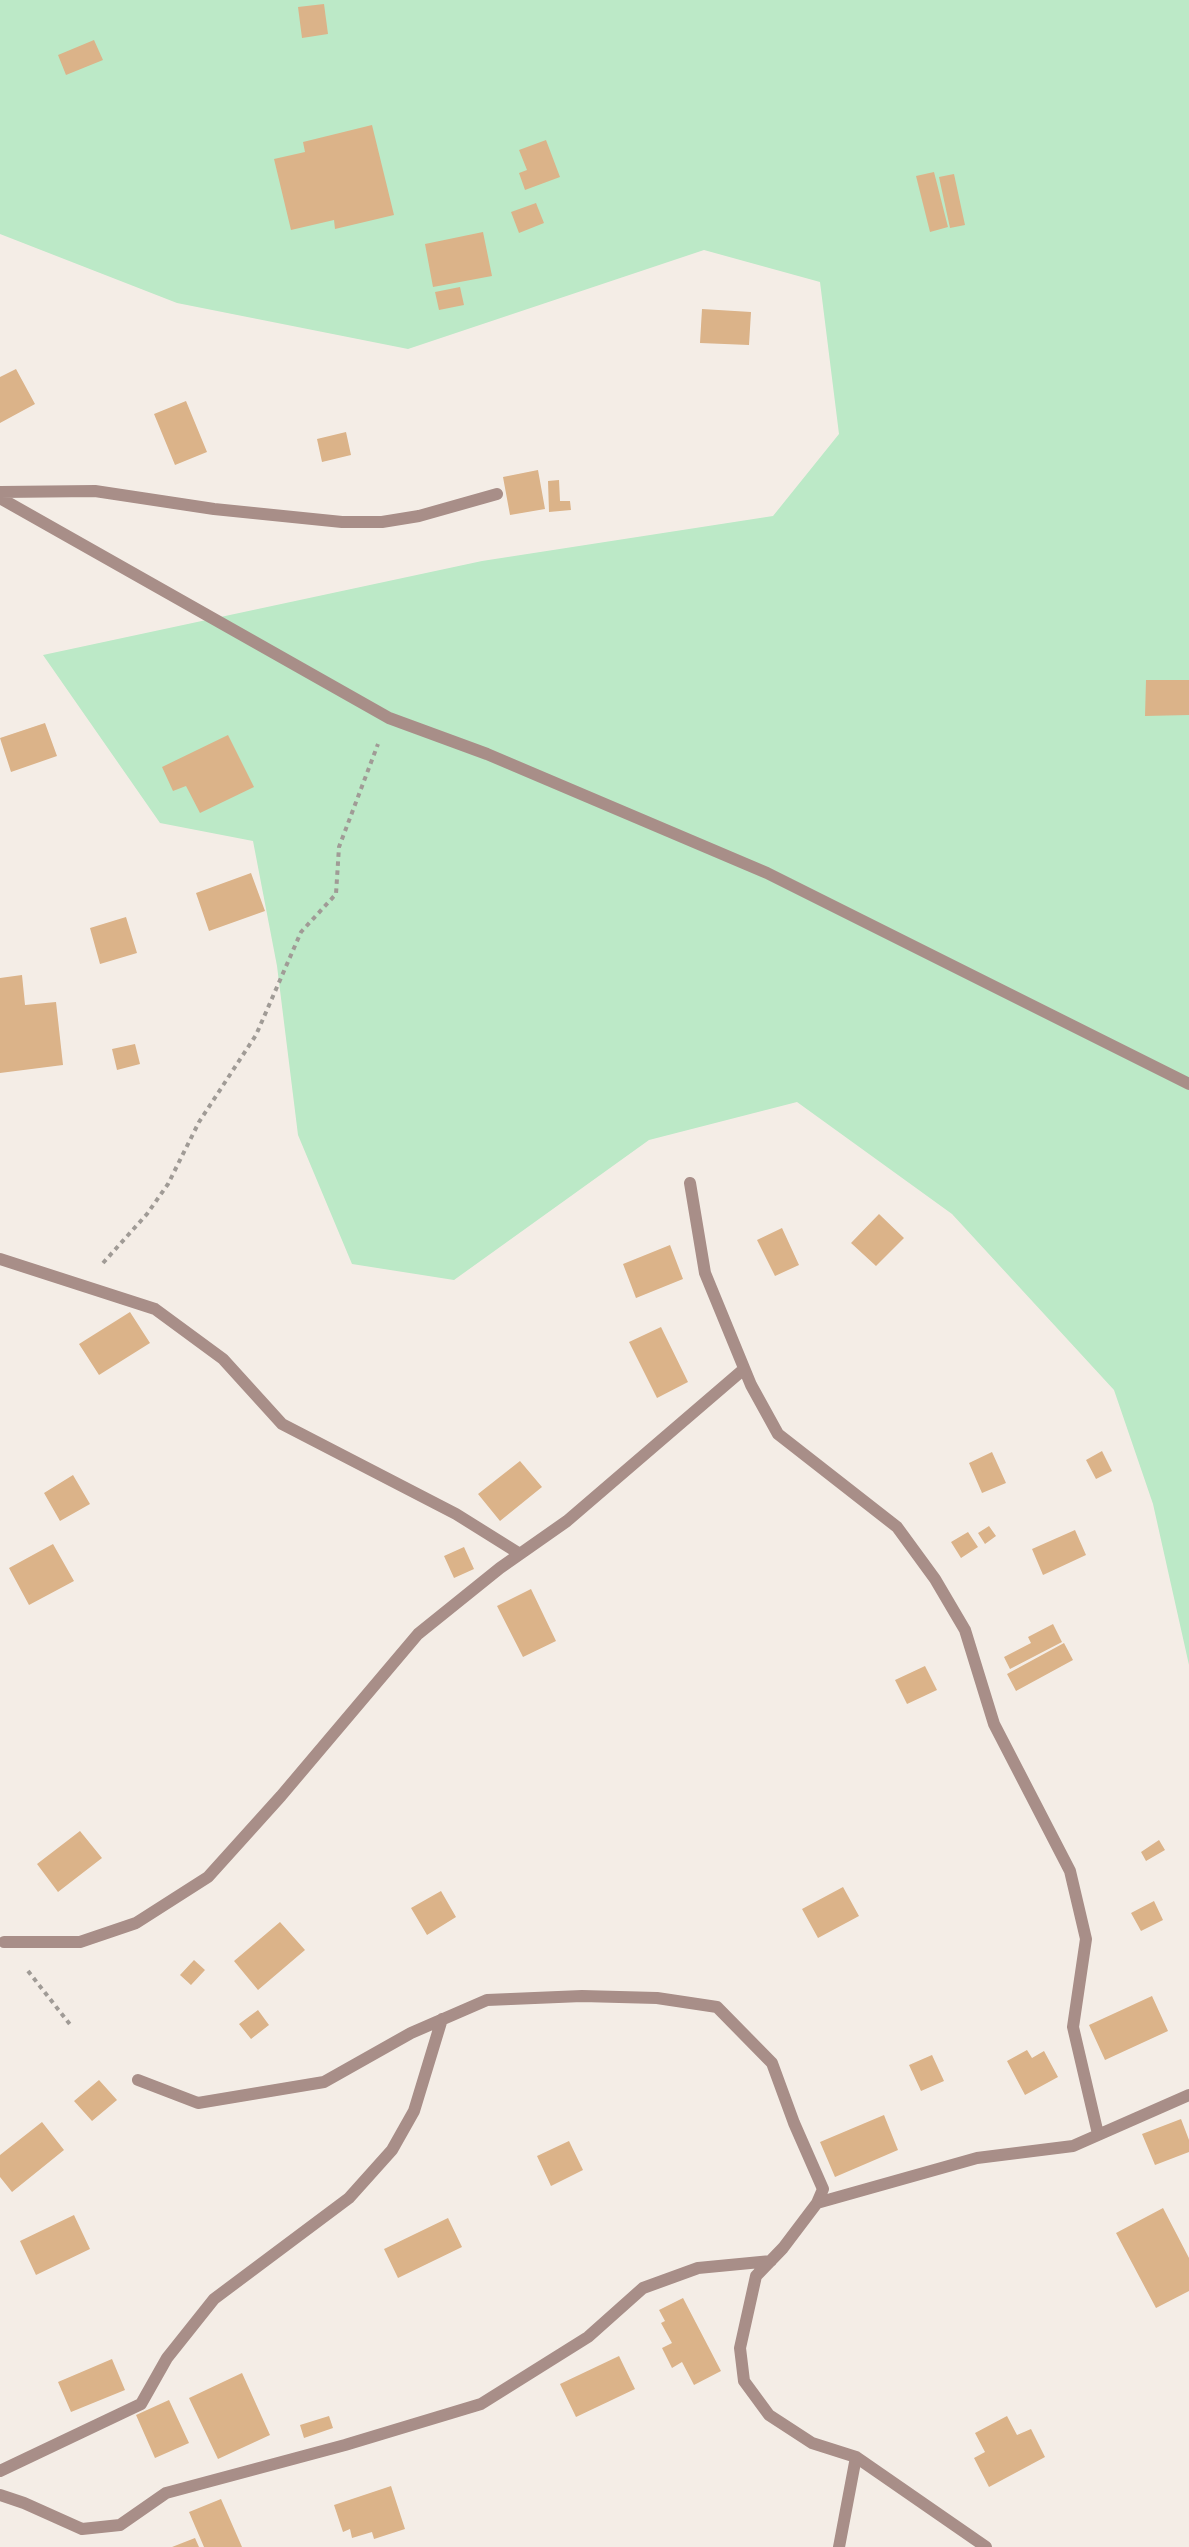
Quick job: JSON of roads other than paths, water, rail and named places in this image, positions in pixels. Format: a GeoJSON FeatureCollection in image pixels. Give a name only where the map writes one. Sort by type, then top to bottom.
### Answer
{"type":"FeatureCollection","features":[{"type":"Feature","properties":{"kind":"street"},"geometry":{"type":"LineString","coordinates":[[0,492],[95,492],[214,509],[342,522],[382,522],[419,516],[497,494]]}},
{"type":"Feature","properties":{"kind":"street"},"geometry":{"type":"LineString","coordinates":[[0,498],[389,718],[487,754],[767,873],[1189,1084]]}},
{"type":"Feature","properties":{"kind":"street"},"geometry":{"type":"LineString","coordinates":[[690,1183],[705,1273],[744,1369],[778,1434],[897,1527],[935,1579],[964,1630],[993,1724],[1070,1871],[1086,1939],[1073,2027],[1098,2134]]}},
{"type":"Feature","properties":{"kind":"street"},"geometry":{"type":"LineString","coordinates":[[0,1259],[155,1309],[223,1359],[282,1424],[456,1514],[520,1554]]}},
{"type":"Feature","properties":{"kind":"street"},"geometry":{"type":"LineString","coordinates":[[4,1942],[80,1942],[136,1923],[208,1877],[281,1796],[418,1634],[520,1554],[567,1521],[744,1369]]}},
{"type":"Feature","properties":{"kind":"street"},"geometry":{"type":"LineString","coordinates":[[138,2080],[198,2103],[324,2082],[411,2033],[487,2000],[582,1996],[657,1998],[717,2007],[772,2062],[794,2123],[823,2190],[817,2203],[771,2261],[756,2276],[740,2348],[744,2381],[770,2415],[812,2443],[856,2457],[986,2547]]}},
{"type":"Feature","properties":{"kind":"street"},"geometry":{"type":"LineString","coordinates":[[0,2471],[141,2404],[167,2358],[213,2299],[349,2198],[392,2150],[414,2111],[442,2019]]}},
{"type":"Feature","properties":{"kind":"street"},"geometry":{"type":"LineString","coordinates":[[817,2203],[977,2158],[1073,2145],[1189,2095]]}},
{"type":"Feature","properties":{"kind":"street"},"geometry":{"type":"LineString","coordinates":[[0,2495],[24,2503],[82,2529],[120,2525],[166,2493],[345,2445],[481,2404],[588,2337],[643,2288],[698,2268],[771,2261]]}},
{"type":"Feature","properties":{"kind":"street"},"geometry":{"type":"LineString","coordinates":[[839,2547],[856,2457]]}}]}
